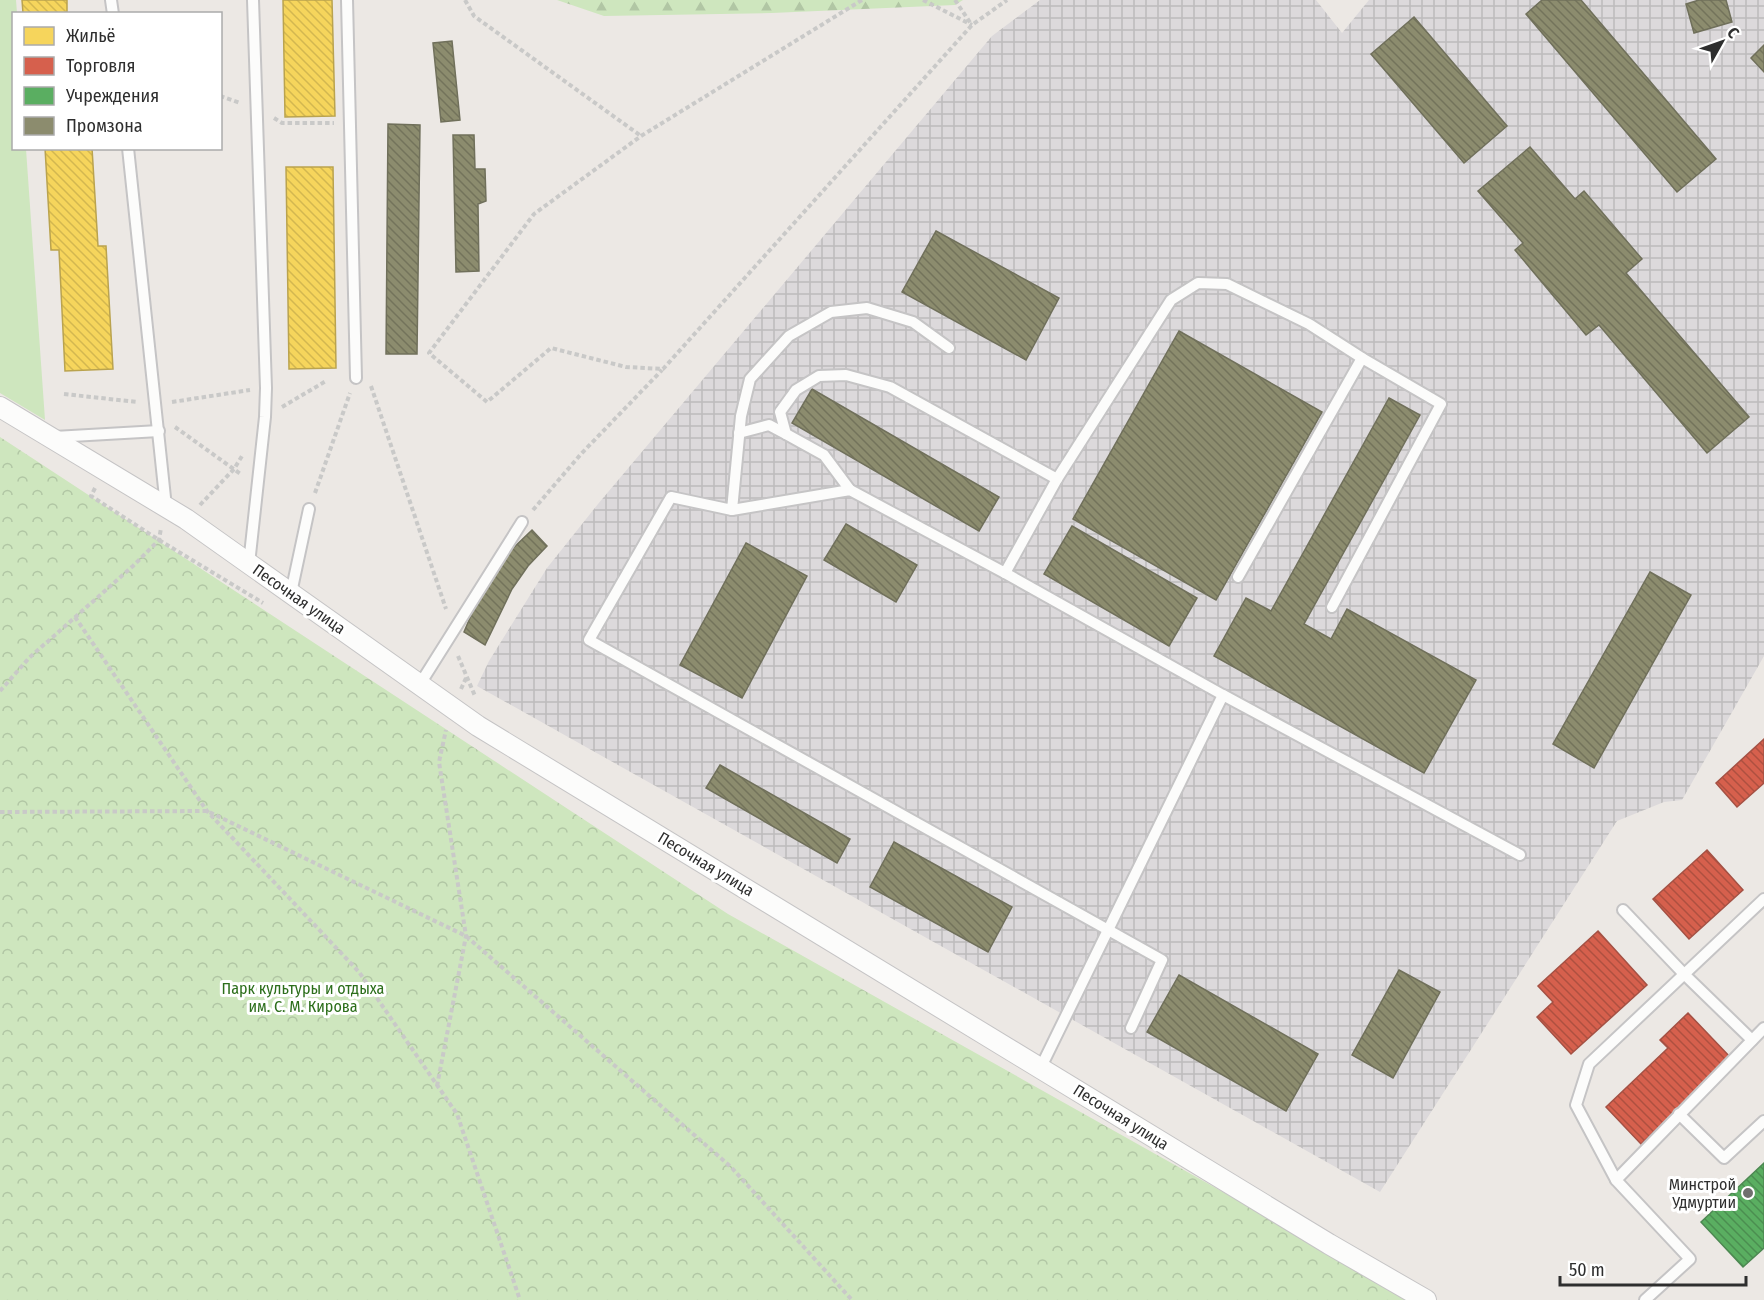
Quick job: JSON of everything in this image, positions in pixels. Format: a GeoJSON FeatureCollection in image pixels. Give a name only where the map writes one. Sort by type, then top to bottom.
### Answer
{"type":"FeatureCollection","features":[{"type":"Feature","properties":{"kind":"street","name":"Песочная улица"},"geometry":{"type":"LineString","coordinates":[[0,407],[166,507],[478,726],[1329,1244],[1426,1300]]}},
{"type":"Feature","properties":{"kind":"lane"},"geometry":{"type":"LineString","coordinates":[[249,564],[266,388],[253,0]]}},
{"type":"Feature","properties":{"kind":"lane"},"geometry":{"type":"LineString","coordinates":[[347,0],[356,378]]}},
{"type":"Feature","properties":{"kind":"lane"},"geometry":{"type":"LineString","coordinates":[[128,150],[166,507]]}},
{"type":"Feature","properties":{"kind":"lane"},"geometry":{"type":"LineString","coordinates":[[1005,573],[1057,479],[1171,300],[1198,283],[1227,284],[1309,324],[1441,404],[1332,607]]}},
{"type":"Feature","properties":{"kind":"lane"},"geometry":{"type":"LineString","coordinates":[[732,510],[741,416],[750,379],[789,336],[831,312],[867,308],[913,322],[948,348]]}},
{"type":"Feature","properties":{"kind":"lane"},"geometry":{"type":"LineString","coordinates":[[1238,577],[1362,358]]}},
{"type":"Feature","properties":{"kind":"lane"},"geometry":{"type":"LineString","coordinates":[[786,434],[780,412],[796,390],[819,376],[846,375],[890,387],[1057,479]]}},
{"type":"Feature","properties":{"kind":"lane"},"geometry":{"type":"LineString","coordinates":[[739,433],[769,425],[786,434],[824,455],[850,490],[1520,855]]}},
{"type":"Feature","properties":{"kind":"lane"},"geometry":{"type":"LineString","coordinates":[[50,437],[159,431]]}},
{"type":"Feature","properties":{"kind":"lane"},"geometry":{"type":"LineString","coordinates":[[850,490],[732,510],[671,497],[589,640],[1162,960],[1131,1028]]}},
{"type":"Feature","properties":{"kind":"lane"},"geometry":{"type":"LineString","coordinates":[[291,593],[309,509]]}},
{"type":"Feature","properties":{"kind":"lane"},"geometry":{"type":"LineString","coordinates":[[420,684],[522,522]]}},
{"type":"Feature","properties":{"kind":"lane"},"geometry":{"type":"LineString","coordinates":[[1041,1067],[1222,694]]}},
{"type":"Feature","properties":{"kind":"lane"},"geometry":{"type":"LineString","coordinates":[[1645,1300],[1689,1259],[1616,1180],[1576,1105],[1589,1064],[1764,899]]}},
{"type":"Feature","properties":{"kind":"lane"},"geometry":{"type":"LineString","coordinates":[[1623,910],[1752,1040]]}},
{"type":"Feature","properties":{"kind":"lane"},"geometry":{"type":"LineString","coordinates":[[1616,1180],[1764,1028]]}},
{"type":"Feature","properties":{"kind":"lane"},"geometry":{"type":"LineString","coordinates":[[1679,1114],[1724,1158],[1764,1121]]}},
{"type":"Feature","properties":{"kind":"path"},"geometry":{"type":"LineString","coordinates":[[465,0],[474,16],[641,136]]}},
{"type":"Feature","properties":{"kind":"path"},"geometry":{"type":"LineString","coordinates":[[663,369],[626,366],[550,348],[487,402],[429,353],[534,214],[641,136],[862,0]]}},
{"type":"Feature","properties":{"kind":"path"},"geometry":{"type":"LineString","coordinates":[[923,0],[972,25]]}},
{"type":"Feature","properties":{"kind":"path"},"geometry":{"type":"LineString","coordinates":[[955,0],[972,25]]}},
{"type":"Feature","properties":{"kind":"path"},"geometry":{"type":"LineString","coordinates":[[522,522],[581,454],[663,369],[972,25],[1007,0]]}},
{"type":"Feature","properties":{"kind":"path"},"geometry":{"type":"LineString","coordinates":[[222,97],[256,108],[282,123],[350,123]]}},
{"type":"Feature","properties":{"kind":"path"},"geometry":{"type":"LineString","coordinates":[[368,377],[454,630],[453,645],[477,701],[478,726]]}},
{"type":"Feature","properties":{"kind":"path"},"geometry":{"type":"LineString","coordinates":[[309,509],[356,378]]}},
{"type":"Feature","properties":{"kind":"path"},"geometry":{"type":"LineString","coordinates":[[64,394],[157,409],[266,388]]}},
{"type":"Feature","properties":{"kind":"path"},"geometry":{"type":"LineString","coordinates":[[157,409],[257,486]]}},
{"type":"Feature","properties":{"kind":"path"},"geometry":{"type":"LineString","coordinates":[[0,691],[29,658],[159,540],[166,507]]}},
{"type":"Feature","properties":{"kind":"path"},"geometry":{"type":"LineString","coordinates":[[75,617],[207,811],[359,972],[457,1114],[520,1300]]}},
{"type":"Feature","properties":{"kind":"path"},"geometry":{"type":"LineString","coordinates":[[437,1086],[466,936],[439,762],[448,715],[467,676]]}},
{"type":"Feature","properties":{"kind":"path"},"geometry":{"type":"LineString","coordinates":[[0,812],[207,811],[466,936],[731,1167],[852,1300]]}},
{"type":"Feature","properties":{"kind":"shaded area"},"geometry":{"type":"Polygon","coordinates":[[[1040,0],[1316,0],[1342,33],[1369,0],[1764,0],[1764,656],[1682,800],[1664,802],[1617,821],[1380,1192],[477,686],[489,661],[547,568],[598,504],[992,36],[1040,0]]]}},
{"type":"Feature","properties":{"kind":"green space"},"geometry":{"type":"Polygon","coordinates":[[[0,0],[16,0],[17,12],[12,12],[12,150],[26,150],[45,420],[0,393],[0,0]]]}},
{"type":"Feature","properties":{"kind":"green space"},"geometry":{"type":"Polygon","coordinates":[[[557,0],[963,0],[955,5],[772,13],[604,16],[557,0]]]}},
{"type":"Feature","properties":{"kind":"green space","name":"Парк культуры и отдыха им. С. М. Кирова"},"geometry":{"type":"Polygon","coordinates":[[[0,437],[728,914],[1280,1224],[1406,1300],[0,1300],[0,437]]]}},
{"type":"Feature","properties":{"kind":"building: Жильё"},"geometry":{"type":"Polygon","coordinates":[[[22,0],[67,0],[67,12],[23,12],[22,0]]]}},
{"type":"Feature","properties":{"kind":"building: Жильё"},"geometry":{"type":"Polygon","coordinates":[[[283,0],[332,0],[335,116],[285,117],[283,0]]]}},
{"type":"Feature","properties":{"kind":"building: Жильё"},"geometry":{"type":"Polygon","coordinates":[[[45,150],[92,150],[98,246],[106,246],[113,369],[65,371],[59,250],[51,250],[45,150]]]}},
{"type":"Feature","properties":{"kind":"building: Жильё"},"geometry":{"type":"Polygon","coordinates":[[[286,167],[333,167],[336,368],[289,369],[286,167]]]}},
{"type":"Feature","properties":{"kind":"building: Торговля"},"geometry":{"type":"Polygon","coordinates":[[[1764,739],[1764,783],[1737,807],[1716,783],[1764,739]]]}},
{"type":"Feature","properties":{"kind":"building: Торговля"},"geometry":{"type":"Polygon","coordinates":[[[1707,850],[1743,890],[1689,939],[1653,899],[1707,850]]]}},
{"type":"Feature","properties":{"kind":"building: Торговля"},"geometry":{"type":"Polygon","coordinates":[[[1598,931],[1647,985],[1571,1054],[1537,1017],[1553,1002],[1538,986],[1598,931]]]}},
{"type":"Feature","properties":{"kind":"building: Торговля"},"geometry":{"type":"Polygon","coordinates":[[[1688,1013],[1731,1058],[1641,1144],[1606,1107],[1668,1048],[1660,1040],[1688,1013]]]}},
{"type":"Feature","properties":{"kind":"building: Учреждения","name":"Минстрой Удмуртии"},"geometry":{"type":"Polygon","coordinates":[[[1764,1163],[1764,1248],[1743,1267],[1701,1222],[1764,1163]]]}},
{"type":"Feature","properties":{"kind":"building: Промзона"},"geometry":{"type":"Polygon","coordinates":[[[1542,0],[1581,0],[1716,159],[1677,192],[1526,14],[1542,0]]]}},
{"type":"Feature","properties":{"kind":"building: Промзона"},"geometry":{"type":"Polygon","coordinates":[[[1699,0],[1726,0],[1732,22],[1694,33],[1686,4],[1699,0]]]}},
{"type":"Feature","properties":{"kind":"building: Промзона"},"geometry":{"type":"Polygon","coordinates":[[[1414,17],[1507,126],[1464,163],[1371,54],[1414,17]]]}},
{"type":"Feature","properties":{"kind":"building: Промзона"},"geometry":{"type":"Polygon","coordinates":[[[452,41],[460,120],[441,122],[433,43],[452,41]]]}},
{"type":"Feature","properties":{"kind":"building: Промзона"},"geometry":{"type":"Polygon","coordinates":[[[1764,45],[1764,72],[1751,58],[1764,45]]]}},
{"type":"Feature","properties":{"kind":"building: Промзона"},"geometry":{"type":"Polygon","coordinates":[[[388,124],[420,125],[417,354],[386,354],[388,124]]]}},
{"type":"Feature","properties":{"kind":"building: Промзона"},"geometry":{"type":"Polygon","coordinates":[[[453,135],[474,135],[475,169],[485,169],[486,201],[478,204],[479,271],[456,272],[453,135]]]}},
{"type":"Feature","properties":{"kind":"building: Промзона"},"geometry":{"type":"Polygon","coordinates":[[[1530,147],[1575,199],[1584,191],[1642,259],[1626,273],[1749,417],[1707,453],[1599,325],[1586,335],[1515,250],[1523,243],[1478,191],[1530,147]]]}},
{"type":"Feature","properties":{"kind":"building: Промзона"},"geometry":{"type":"Polygon","coordinates":[[[936,231],[1059,298],[1026,360],[902,292],[936,231]]]}},
{"type":"Feature","properties":{"kind":"building: Промзона"},"geometry":{"type":"Polygon","coordinates":[[[1179,331],[1322,412],[1216,600],[1073,519],[1179,331]]]}},
{"type":"Feature","properties":{"kind":"building: Промзона"},"geometry":{"type":"Polygon","coordinates":[[[812,389],[999,497],[979,531],[792,423],[812,389]]]}},
{"type":"Feature","properties":{"kind":"building: Промзона"},"geometry":{"type":"Polygon","coordinates":[[[1389,398],[1420,415],[1304,624],[1331,639],[1347,609],[1476,680],[1424,773],[1214,656],[1246,598],[1271,611],[1389,398]]]}},
{"type":"Feature","properties":{"kind":"building: Промзона"},"geometry":{"type":"Polygon","coordinates":[[[846,524],[917,565],[896,602],[824,560],[846,524]]]}},
{"type":"Feature","properties":{"kind":"building: Промзона"},"geometry":{"type":"Polygon","coordinates":[[[1072,526],[1197,598],[1169,646],[1044,574],[1072,526]]]}},
{"type":"Feature","properties":{"kind":"building: Промзона"},"geometry":{"type":"Polygon","coordinates":[[[532,530],[547,546],[528,566],[512,589],[485,645],[464,632],[472,613],[508,553],[532,530]]]}},
{"type":"Feature","properties":{"kind":"building: Промзона"},"geometry":{"type":"Polygon","coordinates":[[[746,543],[807,576],[742,698],[680,665],[746,543]]]}},
{"type":"Feature","properties":{"kind":"building: Промзона"},"geometry":{"type":"Polygon","coordinates":[[[1650,572],[1691,595],[1594,768],[1553,744],[1650,572]]]}},
{"type":"Feature","properties":{"kind":"building: Промзона"},"geometry":{"type":"Polygon","coordinates":[[[720,765],[850,839],[837,863],[706,788],[720,765]]]}},
{"type":"Feature","properties":{"kind":"building: Промзона"},"geometry":{"type":"Polygon","coordinates":[[[894,842],[1012,907],[988,952],[870,887],[894,842]]]}},
{"type":"Feature","properties":{"kind":"building: Промзона"},"geometry":{"type":"Polygon","coordinates":[[[1399,970],[1440,992],[1393,1078],[1352,1055],[1399,970]]]}},
{"type":"Feature","properties":{"kind":"building: Промзона"},"geometry":{"type":"Polygon","coordinates":[[[1179,975],[1318,1054],[1286,1111],[1147,1032],[1179,975]]]}},
{"type":"Feature","properties":{"kind":"place","name":"Минстрой Удмуртии"},"geometry":{"type":"Point","coordinates":[1748,1193]}}]}
